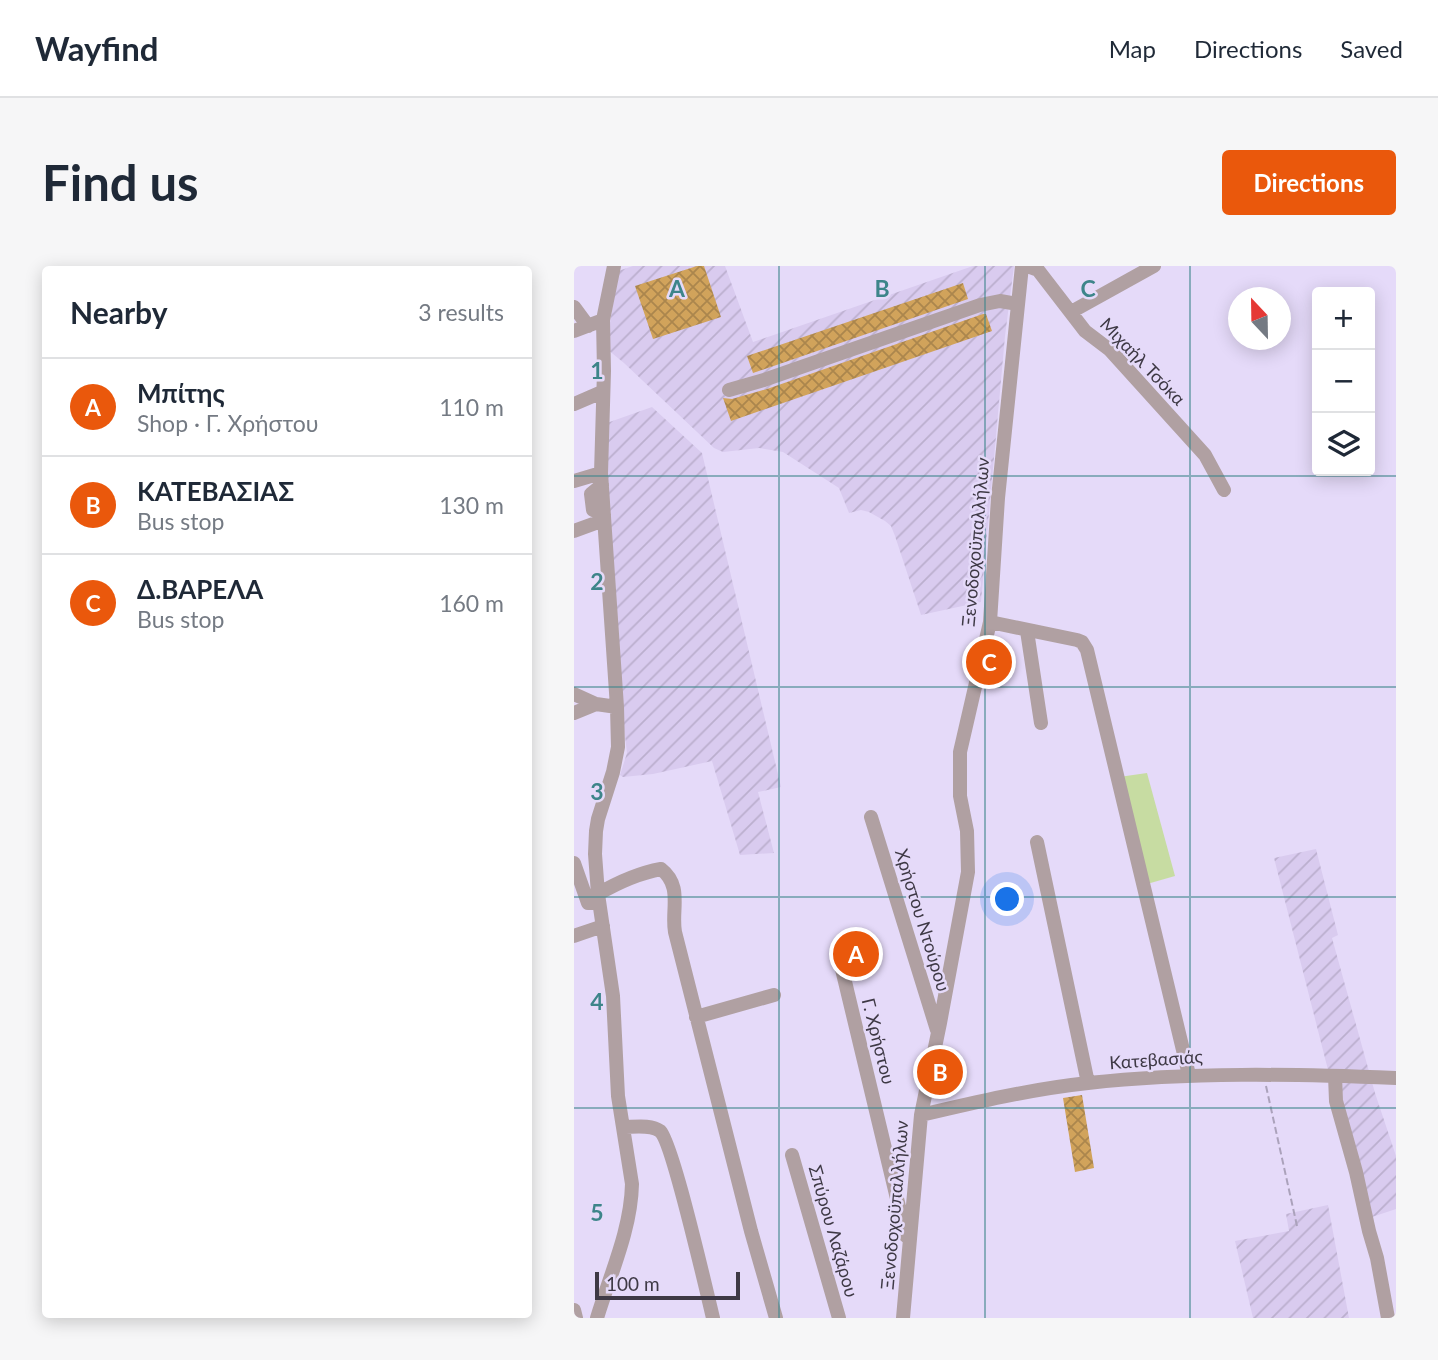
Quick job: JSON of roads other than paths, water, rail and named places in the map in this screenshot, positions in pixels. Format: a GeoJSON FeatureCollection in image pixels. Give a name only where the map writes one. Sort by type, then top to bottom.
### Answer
{"type":"FeatureCollection","features":[{"type":"Feature","properties":{"kind":"street"},"geometry":{"type":"LineString","coordinates":[[597,1318],[632,1197],[618,1096],[613,996],[595,854],[596,831],[618,747],[601,479],[603,320],[614,266]]}},
{"type":"Feature","properties":{"kind":"street","name":"Ξενοδοχοϋπαλλήλων"},"geometry":{"type":"LineString","coordinates":[[903,1318],[921,1115],[968,872],[967,831],[960,796],[960,752],[990,622],[998,498],[1022,266]]}},
{"type":"Feature","properties":{"kind":"street"},"geometry":{"type":"LineString","coordinates":[[1071,312],[1154,266]]}},
{"type":"Feature","properties":{"kind":"street","name":"Μιχαήλ Τσόκα"},"geometry":{"type":"LineString","coordinates":[[1037,267],[1085,331],[1110,350],[1205,455],[1224,489]]}},
{"type":"Feature","properties":{"kind":"street"},"geometry":{"type":"LineString","coordinates":[[729,390],[980,305],[1000,301],[1018,304]]}},
{"type":"Feature","properties":{"kind":"street"},"geometry":{"type":"LineString","coordinates":[[574,307],[581,328],[603,320]]}},
{"type":"Feature","properties":{"kind":"street"},"geometry":{"type":"LineString","coordinates":[[574,404],[602,392]]}},
{"type":"Feature","properties":{"kind":"street"},"geometry":{"type":"LineString","coordinates":[[574,481],[601,479]]}},
{"type":"Feature","properties":{"kind":"street"},"geometry":{"type":"LineString","coordinates":[[574,531],[604,518]]}},
{"type":"Feature","properties":{"kind":"street"},"geometry":{"type":"LineString","coordinates":[[990,622],[1077,640],[1082,642],[1087,650],[1189,1075]]}},
{"type":"Feature","properties":{"kind":"street"},"geometry":{"type":"LineString","coordinates":[[1027,631],[1041,723]]}},
{"type":"Feature","properties":{"kind":"street"},"geometry":{"type":"LineString","coordinates":[[574,694],[596,704],[617,707]]}},
{"type":"Feature","properties":{"kind":"street"},"geometry":{"type":"LineString","coordinates":[[574,713],[596,704]]}},
{"type":"Feature","properties":{"kind":"street","name":"Χρήστου Ντούρου"},"geometry":{"type":"LineString","coordinates":[[871,817],[938,1034]]}},
{"type":"Feature","properties":{"kind":"street"},"geometry":{"type":"LineString","coordinates":[[1037,842],[1088,1083]]}},
{"type":"Feature","properties":{"kind":"street"},"geometry":{"type":"LineString","coordinates":[[574,863],[588,903],[625,880],[653,870],[661,869],[667,873],[675,891],[673,921],[751,1231],[776,1318]]}},
{"type":"Feature","properties":{"kind":"street"},"geometry":{"type":"LineString","coordinates":[[574,936],[603,926]]}},
{"type":"Feature","properties":{"kind":"street","name":"Γ. Χρήστου"},"geometry":{"type":"LineString","coordinates":[[841,965],[909,1248]]}},
{"type":"Feature","properties":{"kind":"street"},"geometry":{"type":"LineString","coordinates":[[696,1017],[774,995]]}},
{"type":"Feature","properties":{"kind":"street","name":"Κατεβασιάς"},"geometry":{"type":"LineString","coordinates":[[921,1115],[1047,1088],[1189,1075],[1396,1078]]}},
{"type":"Feature","properties":{"kind":"street"},"geometry":{"type":"LineString","coordinates":[[1335,1076],[1336,1101],[1377,1258],[1388,1318]]}},
{"type":"Feature","properties":{"kind":"street"},"geometry":{"type":"LineString","coordinates":[[623,1127],[654,1128],[664,1135],[713,1318]]}},
{"type":"Feature","properties":{"kind":"street","name":"Σπύρου Λαζάρου"},"geometry":{"type":"LineString","coordinates":[[792,1155],[839,1318]]}},
{"type":"Feature","properties":{"kind":"street"},"geometry":{"type":"LineString","coordinates":[[574,1310],[576,1318]]}},
{"type":"Feature","properties":{"kind":"place","name":"Δ.ΒΑΡΕΛΑ"},"geometry":{"type":"Point","coordinates":[989,662]}},
{"type":"Feature","properties":{"kind":"place","name":"Μπίτης"},"geometry":{"type":"Point","coordinates":[856,954]}},
{"type":"Feature","properties":{"kind":"place","name":"ΚΑΤΕΒΑΣΙΑΣ"},"geometry":{"type":"Point","coordinates":[940,1072]}}]}
